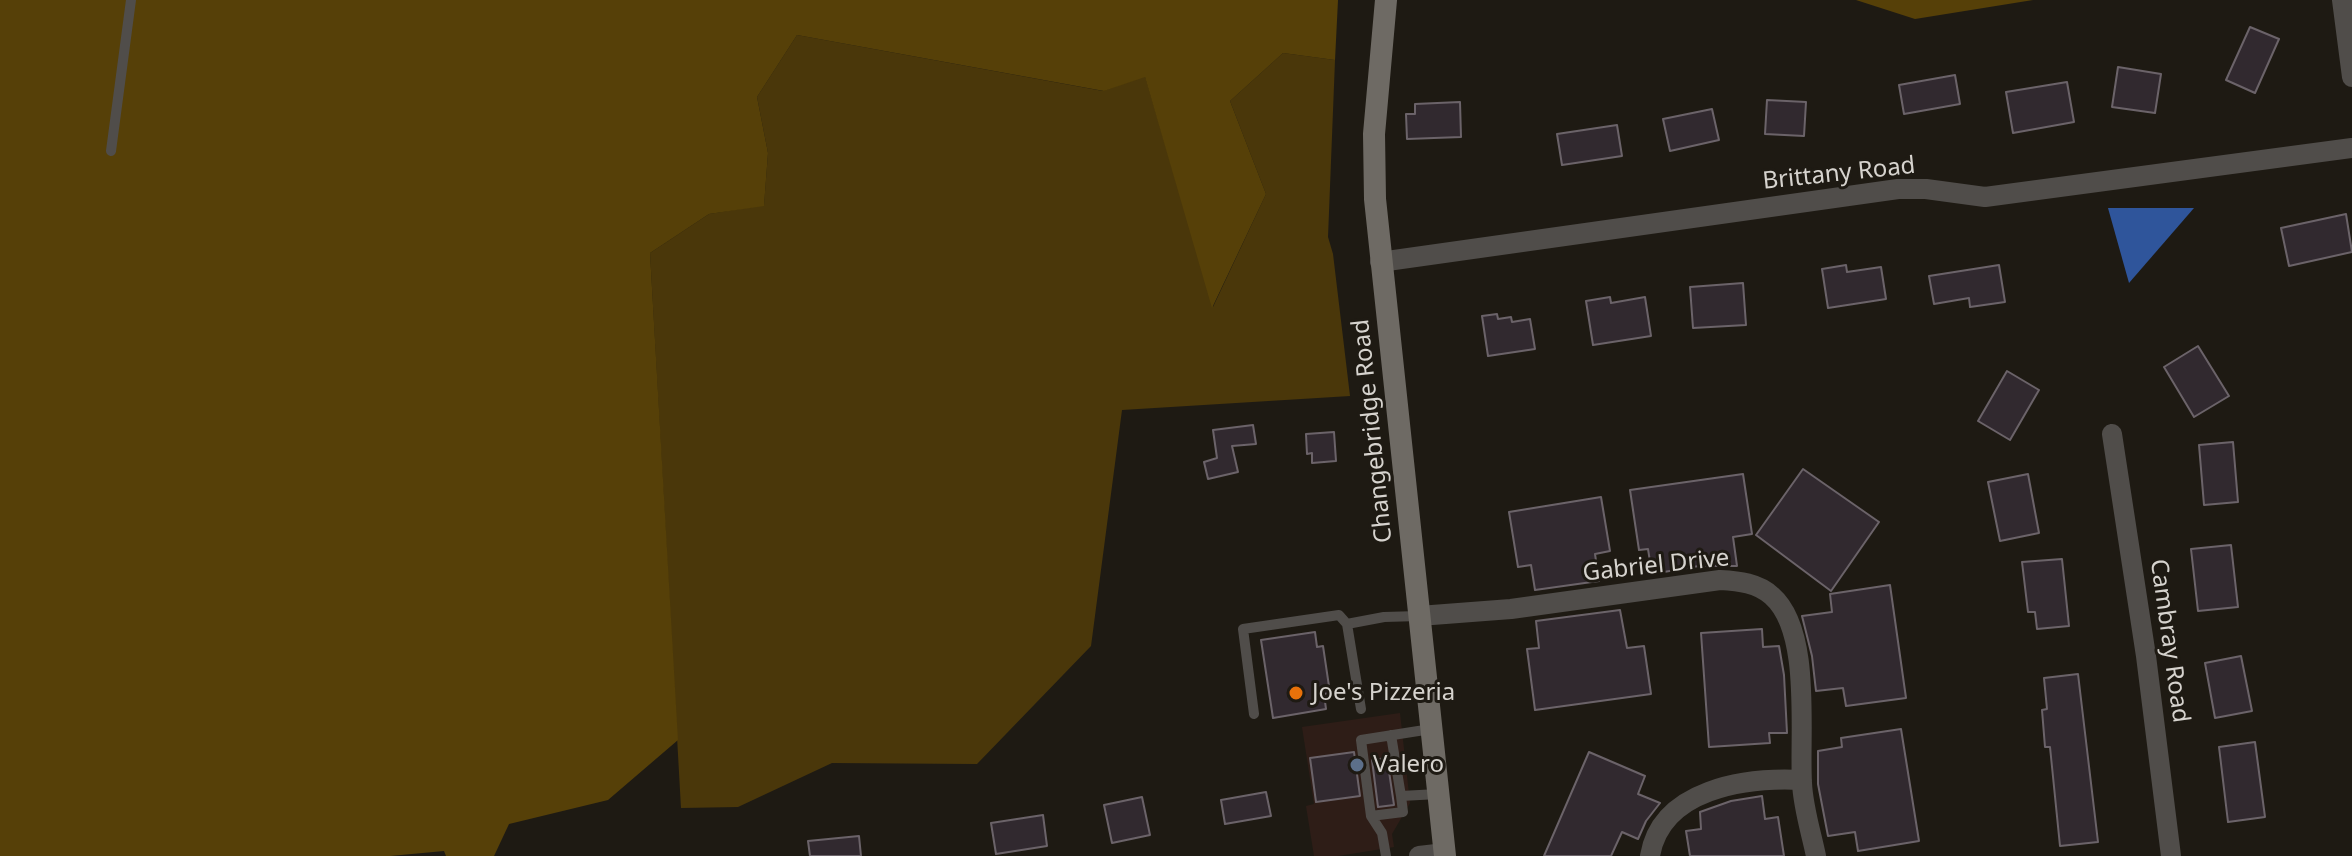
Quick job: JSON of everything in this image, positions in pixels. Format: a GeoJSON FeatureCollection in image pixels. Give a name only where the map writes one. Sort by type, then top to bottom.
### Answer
{"type":"FeatureCollection","features":[{"type":"Feature","properties":{"kind":"main road","name":"Changebridge Road"},"geometry":{"type":"LineString","coordinates":[[1386,0],[1374,134],[1375,199],[1445,854]]}},
{"type":"Feature","properties":{"kind":"street"},"geometry":{"type":"LineString","coordinates":[[2342,0],[2352,77]]}},
{"type":"Feature","properties":{"kind":"street","name":"Brittany Road"},"geometry":{"type":"LineString","coordinates":[[1380,262],[1898,189],[1926,189],[1985,197],[2352,148]]}},
{"type":"Feature","properties":{"kind":"street","name":"Cambray Road"},"geometry":{"type":"LineString","coordinates":[[2112,434],[2146,656],[2171,856]]}},
{"type":"Feature","properties":{"kind":"street","name":"Gabriel Drive"},"geometry":{"type":"LineString","coordinates":[[1419,616],[1511,609],[1720,580],[1759,587],[1779,603],[1786,614],[1795,644],[1801,685],[1802,780],[1816,856]]}},
{"type":"Feature","properties":{"kind":"street"},"geometry":{"type":"LineString","coordinates":[[1650,856],[1659,830],[1686,801],[1761,780],[1802,780]]}},
{"type":"Feature","properties":{"kind":"street"},"geometry":{"type":"LineString","coordinates":[[1419,856],[1445,854]]}},
{"type":"Feature","properties":{"kind":"lane"},"geometry":{"type":"LineString","coordinates":[[111,151],[131,0]]}},
{"type":"Feature","properties":{"kind":"lane"},"geometry":{"type":"LineString","coordinates":[[1254,714],[1243,629],[1339,615],[1347,624],[1361,709]]}},
{"type":"Feature","properties":{"kind":"lane"},"geometry":{"type":"LineString","coordinates":[[1347,624],[1384,617],[1419,616]]}},
{"type":"Feature","properties":{"kind":"lane"},"geometry":{"type":"LineString","coordinates":[[1386,856],[1382,833],[1371,816],[1361,740],[1431,729]]}},
{"type":"Feature","properties":{"kind":"lane"},"geometry":{"type":"LineString","coordinates":[[1371,816],[1403,812],[1391,735]]}},
{"type":"Feature","properties":{"kind":"lane"},"geometry":{"type":"LineString","coordinates":[[1401,796],[1438,794]]}},
{"type":"Feature","properties":{"kind":"shaded area"},"geometry":{"type":"Polygon","coordinates":[[[0,0],[1338,0],[1335,60],[1283,53],[1230,101],[1266,194],[1212,308],[1145,77],[1104,91],[797,35],[757,97],[768,153],[764,206],[709,214],[650,253],[678,740],[608,800],[509,824],[494,856],[446,856],[444,851],[390,856],[0,856],[0,0]]]}},
{"type":"Feature","properties":{"kind":"shaded area"},"geometry":{"type":"Polygon","coordinates":[[[1856,0],[2033,0],[1915,19],[1856,0]]]}},
{"type":"Feature","properties":{"kind":"shaded area"},"geometry":{"type":"Polygon","coordinates":[[[797,35],[1103,91],[1145,76],[1213,307],[1266,194],[1230,101],[1283,53],[1335,60],[1328,237],[1333,254],[1350,396],[1122,410],[1091,646],[977,764],[832,763],[738,807],[681,808],[650,253],[709,214],[764,205],[768,153],[757,97],[797,35]]]}},
{"type":"Feature","properties":{"kind":"shaded area","name":"Valero"},"geometry":{"type":"Polygon","coordinates":[[[1400,713],[1410,803],[1392,834],[1394,847],[1338,856],[1314,856],[1306,806],[1314,804],[1302,727],[1400,713]]]}},
{"type":"Feature","properties":{"kind":"water"},"geometry":{"type":"Polygon","coordinates":[[[2108,208],[2194,208],[2129,283],[2108,208]]]}},
{"type":"Feature","properties":{"kind":"building"},"geometry":{"type":"Polygon","coordinates":[[[2250,27],[2279,39],[2255,93],[2226,80],[2250,27]]]}},
{"type":"Feature","properties":{"kind":"building"},"geometry":{"type":"Polygon","coordinates":[[[2118,67],[2161,74],[2155,113],[2112,107],[2118,67]]]}},
{"type":"Feature","properties":{"kind":"building"},"geometry":{"type":"Polygon","coordinates":[[[1955,75],[1960,104],[1904,114],[1899,85],[1955,75]]]}},
{"type":"Feature","properties":{"kind":"building"},"geometry":{"type":"Polygon","coordinates":[[[2067,82],[2074,122],[2013,133],[2006,92],[2067,82]]]}},
{"type":"Feature","properties":{"kind":"building"},"geometry":{"type":"Polygon","coordinates":[[[1767,100],[1806,102],[1804,136],[1765,134],[1767,100]]]}},
{"type":"Feature","properties":{"kind":"building"},"geometry":{"type":"Polygon","coordinates":[[[1460,102],[1461,137],[1407,139],[1406,114],[1415,114],[1415,104],[1460,102]]]}},
{"type":"Feature","properties":{"kind":"building"},"geometry":{"type":"Polygon","coordinates":[[[1712,109],[1719,140],[1670,151],[1663,119],[1712,109]]]}},
{"type":"Feature","properties":{"kind":"building"},"geometry":{"type":"Polygon","coordinates":[[[1617,125],[1622,156],[1562,165],[1557,134],[1617,125]]]}},
{"type":"Feature","properties":{"kind":"building"},"geometry":{"type":"Polygon","coordinates":[[[2346,214],[2352,252],[2289,266],[2281,228],[2346,214]]]}},
{"type":"Feature","properties":{"kind":"building"},"geometry":{"type":"Polygon","coordinates":[[[1846,265],[1847,272],[1881,267],[1886,299],[1828,308],[1822,269],[1846,265]]]}},
{"type":"Feature","properties":{"kind":"building"},"geometry":{"type":"Polygon","coordinates":[[[1999,265],[2005,302],[1970,307],[1969,298],[1934,304],[1929,276],[1999,265]]]}},
{"type":"Feature","properties":{"kind":"building"},"geometry":{"type":"Polygon","coordinates":[[[1743,283],[1746,325],[1693,328],[1690,287],[1743,283]]]}},
{"type":"Feature","properties":{"kind":"building"},"geometry":{"type":"Polygon","coordinates":[[[1610,297],[1611,303],[1645,297],[1651,336],[1593,345],[1586,301],[1610,297]]]}},
{"type":"Feature","properties":{"kind":"building"},"geometry":{"type":"Polygon","coordinates":[[[1497,314],[1498,319],[1511,317],[1512,322],[1530,319],[1535,349],[1488,356],[1482,316],[1497,314]]]}},
{"type":"Feature","properties":{"kind":"building"},"geometry":{"type":"Polygon","coordinates":[[[2198,346],[2229,396],[2194,417],[2164,367],[2198,346]]]}},
{"type":"Feature","properties":{"kind":"building"},"geometry":{"type":"Polygon","coordinates":[[[2007,371],[2039,390],[2010,440],[1978,421],[2007,371]]]}},
{"type":"Feature","properties":{"kind":"building"},"geometry":{"type":"Polygon","coordinates":[[[1253,425],[1256,444],[1232,446],[1238,472],[1208,479],[1204,462],[1217,458],[1213,430],[1253,425]]]}},
{"type":"Feature","properties":{"kind":"building"},"geometry":{"type":"Polygon","coordinates":[[[1334,432],[1336,461],[1312,463],[1312,453],[1307,454],[1306,434],[1334,432]]]}},
{"type":"Feature","properties":{"kind":"building"},"geometry":{"type":"Polygon","coordinates":[[[2233,442],[2238,502],[2204,505],[2199,445],[2233,442]]]}},
{"type":"Feature","properties":{"kind":"building"},"geometry":{"type":"Polygon","coordinates":[[[1803,469],[1879,522],[1831,591],[1756,535],[1803,469]]]}},
{"type":"Feature","properties":{"kind":"building"},"geometry":{"type":"Polygon","coordinates":[[[1743,474],[1752,534],[1733,537],[1737,566],[1699,566],[1652,574],[1648,549],[1639,550],[1630,490],[1743,474]]]}},
{"type":"Feature","properties":{"kind":"building"},"geometry":{"type":"Polygon","coordinates":[[[2028,474],[2039,533],[2000,541],[1988,482],[2028,474]]]}},
{"type":"Feature","properties":{"kind":"building"},"geometry":{"type":"Polygon","coordinates":[[[1601,497],[1610,551],[1595,554],[1599,581],[1535,590],[1531,565],[1518,567],[1509,512],[1601,497]]]}},
{"type":"Feature","properties":{"kind":"building"},"geometry":{"type":"Polygon","coordinates":[[[2231,545],[2238,607],[2198,611],[2191,549],[2231,545]]]}},
{"type":"Feature","properties":{"kind":"building"},"geometry":{"type":"Polygon","coordinates":[[[2062,559],[2069,626],[2037,629],[2035,612],[2028,612],[2022,562],[2062,559]]]}},
{"type":"Feature","properties":{"kind":"building"},"geometry":{"type":"Polygon","coordinates":[[[1890,585],[1906,698],[1846,706],[1843,688],[1816,691],[1812,656],[1802,616],[1832,612],[1830,594],[1890,585]]]}},
{"type":"Feature","properties":{"kind":"building"},"geometry":{"type":"Polygon","coordinates":[[[1620,610],[1627,648],[1644,646],[1651,694],[1535,710],[1527,649],[1539,648],[1536,621],[1620,610]]]}},
{"type":"Feature","properties":{"kind":"building"},"geometry":{"type":"Polygon","coordinates":[[[1762,629],[1763,647],[1779,646],[1787,733],[1769,733],[1770,743],[1709,747],[1701,633],[1762,629]]]}},
{"type":"Feature","properties":{"kind":"building"},"geometry":{"type":"Polygon","coordinates":[[[1315,632],[1317,647],[1323,646],[1330,693],[1324,694],[1326,709],[1273,718],[1261,640],[1315,632]]]}},
{"type":"Feature","properties":{"kind":"building"},"geometry":{"type":"Polygon","coordinates":[[[2241,656],[2252,711],[2215,718],[2205,663],[2241,656]]]}},
{"type":"Feature","properties":{"kind":"building"},"geometry":{"type":"Polygon","coordinates":[[[2078,674],[2098,842],[2060,846],[2050,747],[2045,747],[2042,710],[2047,709],[2044,678],[2078,674]]]}},
{"type":"Feature","properties":{"kind":"building"},"geometry":{"type":"Polygon","coordinates":[[[1901,729],[1919,841],[1858,851],[1855,832],[1828,836],[1818,784],[1818,751],[1842,747],[1841,738],[1901,729]]]}},
{"type":"Feature","properties":{"kind":"building"},"geometry":{"type":"Polygon","coordinates":[[[2255,742],[2265,817],[2228,822],[2219,747],[2255,742]]]}},
{"type":"Feature","properties":{"kind":"building"},"geometry":{"type":"Polygon","coordinates":[[[1354,752],[1360,796],[1316,802],[1310,758],[1354,752]]]}},
{"type":"Feature","properties":{"kind":"building"},"geometry":{"type":"Polygon","coordinates":[[[1589,752],[1645,776],[1638,794],[1660,803],[1646,821],[1638,839],[1622,832],[1611,856],[1544,856],[1589,752]]]}},
{"type":"Feature","properties":{"kind":"building"},"geometry":{"type":"Polygon","coordinates":[[[1387,758],[1394,805],[1378,807],[1372,760],[1387,758]]]}},
{"type":"Feature","properties":{"kind":"building"},"geometry":{"type":"Polygon","coordinates":[[[1266,792],[1271,816],[1225,824],[1221,800],[1266,792]]]}},
{"type":"Feature","properties":{"kind":"building"},"geometry":{"type":"Polygon","coordinates":[[[1762,796],[1765,819],[1778,817],[1784,856],[1690,856],[1686,831],[1701,829],[1700,812],[1731,801],[1762,796]]]}},
{"type":"Feature","properties":{"kind":"building"},"geometry":{"type":"Polygon","coordinates":[[[1142,797],[1150,835],[1112,843],[1104,805],[1142,797]]]}},
{"type":"Feature","properties":{"kind":"building"},"geometry":{"type":"Polygon","coordinates":[[[1043,815],[1047,846],[996,854],[991,823],[1043,815]]]}},
{"type":"Feature","properties":{"kind":"building"},"geometry":{"type":"Polygon","coordinates":[[[859,836],[861,856],[810,856],[808,841],[859,836]]]}},
{"type":"Feature","properties":{"kind":"place","name":"Joe's Pizzeria"},"geometry":{"type":"Point","coordinates":[1296,693]}},
{"type":"Feature","properties":{"kind":"place","name":"Valero"},"geometry":{"type":"Point","coordinates":[1357,765]}}]}
